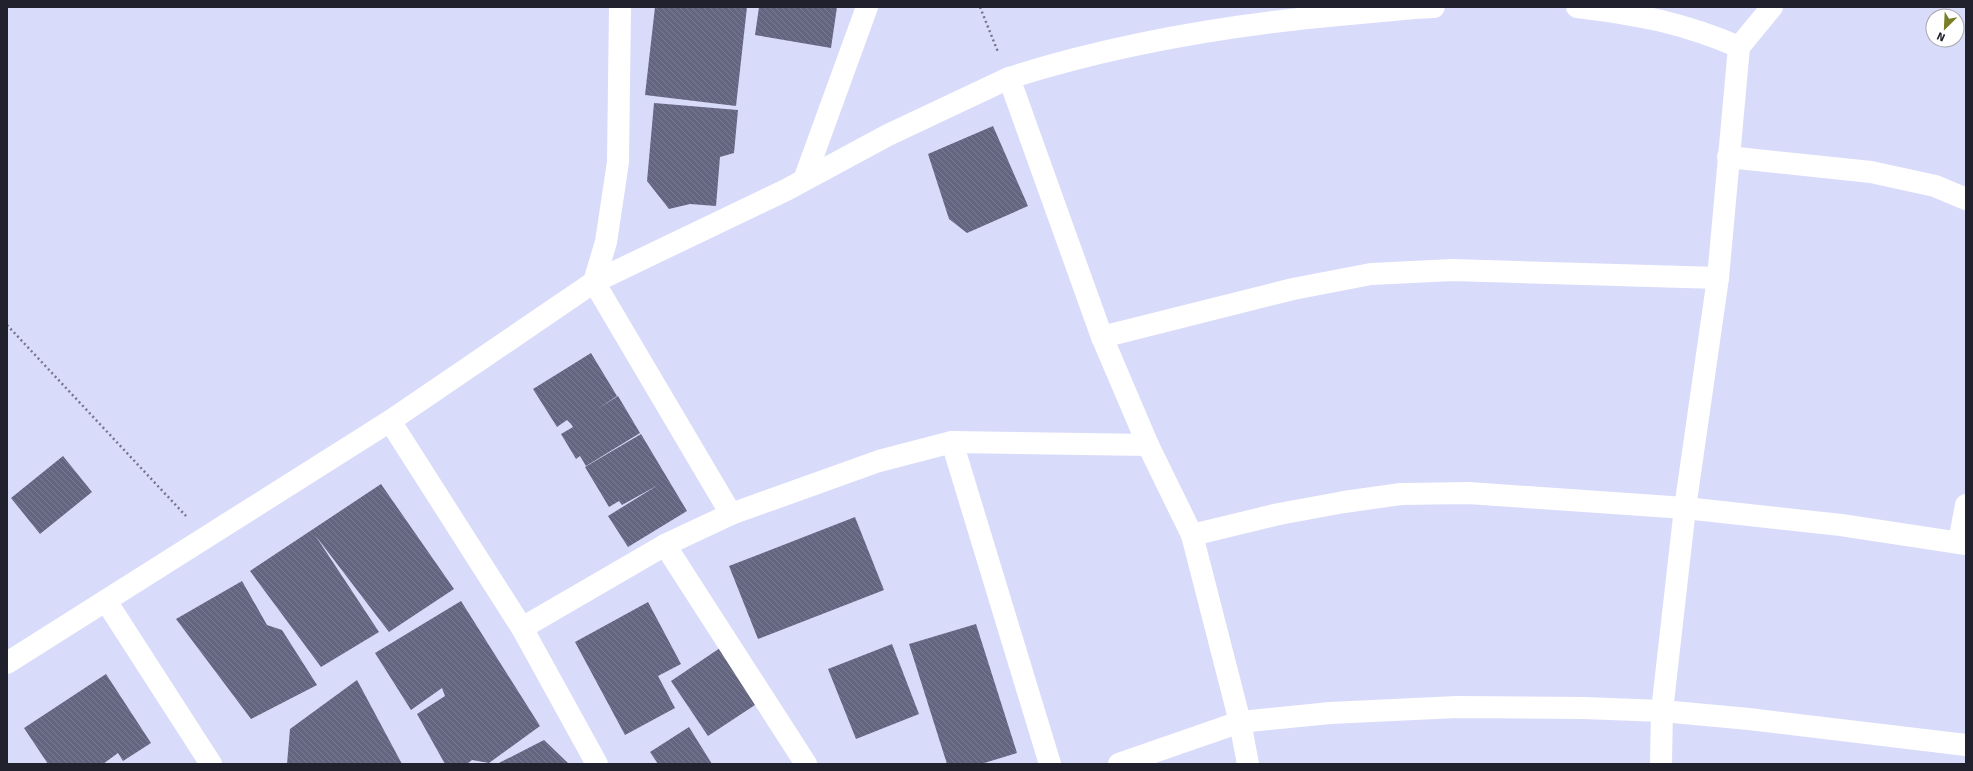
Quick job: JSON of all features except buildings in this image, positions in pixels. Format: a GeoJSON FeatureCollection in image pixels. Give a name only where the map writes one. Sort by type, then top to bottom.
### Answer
{"type":"FeatureCollection","features":[{"type":"Feature","properties":{"kind":"street"},"geometry":{"type":"LineString","coordinates":[[620,7],[618,162],[606,242],[594,282],[731,514]]}},
{"type":"Feature","properties":{"kind":"street"},"geometry":{"type":"LineString","coordinates":[[804,180],[867,7]]}},
{"type":"Feature","properties":{"kind":"street"},"geometry":{"type":"LineString","coordinates":[[7,663],[390,422],[594,282],[804,180],[888,135],[1009,78],[1064,60],[1182,35],[1301,18],[1434,7]]}},
{"type":"Feature","properties":{"kind":"street"},"geometry":{"type":"LineString","coordinates":[[1661,764],[1662,711],[1685,508],[1718,278],[1739,48],[1772,7]]}},
{"type":"Feature","properties":{"kind":"street"},"geometry":{"type":"LineString","coordinates":[[1590,8],[1652,17],[1706,33],[1739,48]]}},
{"type":"Feature","properties":{"kind":"street"},"geometry":{"type":"LineString","coordinates":[[1009,78],[1102,338],[1148,445],[1192,535],[1240,722],[1248,764]]}},
{"type":"Feature","properties":{"kind":"street"},"geometry":{"type":"LineString","coordinates":[[1728,157],[1871,172],[1935,186],[1966,199]]}},
{"type":"Feature","properties":{"kind":"street"},"geometry":{"type":"LineString","coordinates":[[1102,338],[1293,289],[1371,274],[1453,270],[1718,278]]}},
{"type":"Feature","properties":{"kind":"street"},"geometry":{"type":"LineString","coordinates":[[390,422],[522,628],[596,764]]}},
{"type":"Feature","properties":{"kind":"street"},"geometry":{"type":"LineString","coordinates":[[522,628],[665,545],[731,514],[879,461],[952,442],[1148,445]]}},
{"type":"Feature","properties":{"kind":"street"},"geometry":{"type":"LineString","coordinates":[[952,442],[1050,764]]}},
{"type":"Feature","properties":{"kind":"street"},"geometry":{"type":"LineString","coordinates":[[1192,535],[1293,511],[1344,502],[1400,494],[1468,493],[1685,508],[1849,526],[1962,543],[1966,505]]}},
{"type":"Feature","properties":{"kind":"street"},"geometry":{"type":"LineString","coordinates":[[665,545],[806,764]]}},
{"type":"Feature","properties":{"kind":"street"},"geometry":{"type":"LineString","coordinates":[[106,601],[211,764]]}},
{"type":"Feature","properties":{"kind":"street"},"geometry":{"type":"LineString","coordinates":[[1119,764],[1240,722],[1330,713],[1457,707],[1584,708],[1662,711],[1749,719],[1966,745]]}},
{"type":"Feature","properties":{"kind":"path"},"geometry":{"type":"LineString","coordinates":[[980,7],[1009,78]]}},
{"type":"Feature","properties":{"kind":"path"},"geometry":{"type":"LineString","coordinates":[[7,324],[205,537]]}}]}
